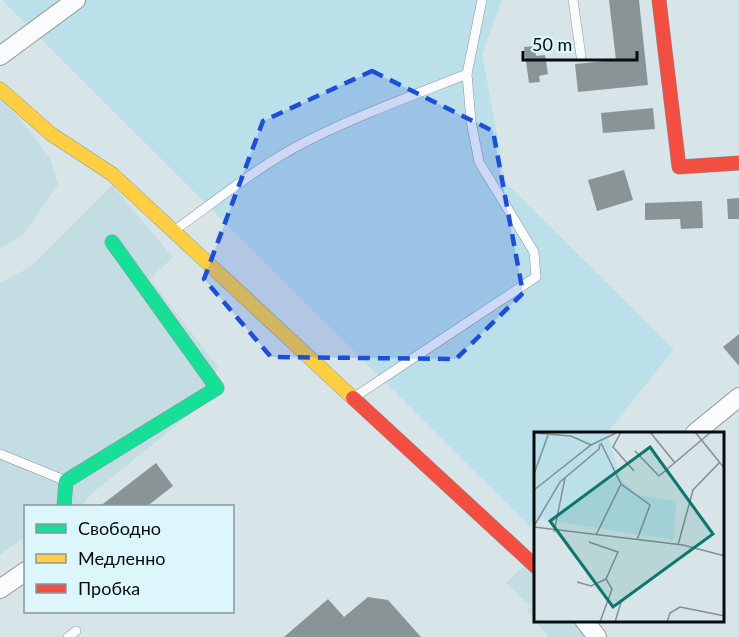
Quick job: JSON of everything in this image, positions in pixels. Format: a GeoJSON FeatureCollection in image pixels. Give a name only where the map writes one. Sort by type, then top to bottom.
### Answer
{"type":"FeatureCollection","features":[{"type":"Feature","properties":{"kind":"street"},"geometry":{"type":"LineString","coordinates":[[0,56],[76,0]]}},
{"type":"Feature","properties":{"kind":"street"},"geometry":{"type":"LineString","coordinates":[[659,0],[679,167],[739,163]]}},
{"type":"Feature","properties":{"kind":"street"},"geometry":{"type":"LineString","coordinates":[[0,89],[51,134],[112,174],[534,564]]}},
{"type":"Feature","properties":{"kind":"street"},"geometry":{"type":"LineString","coordinates":[[64,505],[66,481],[218,388],[112,242]]}},
{"type":"Feature","properties":{"kind":"street"},"geometry":{"type":"LineString","coordinates":[[696,432],[739,397]]}},
{"type":"Feature","properties":{"kind":"street"},"geometry":{"type":"LineString","coordinates":[[0,589],[24,573]]}},
{"type":"Feature","properties":{"kind":"street"},"geometry":{"type":"LineString","coordinates":[[585,622],[597,637]]}},
{"type":"Feature","properties":{"kind":"lane"},"geometry":{"type":"LineString","coordinates":[[353,398],[536,277],[534,252],[479,162],[471,121],[467,74],[482,0]]}},
{"type":"Feature","properties":{"kind":"lane"},"geometry":{"type":"LineString","coordinates":[[573,0],[581,56]]}},
{"type":"Feature","properties":{"kind":"lane"},"geometry":{"type":"LineString","coordinates":[[173,231],[249,177],[306,141],[467,74]]}},
{"type":"Feature","properties":{"kind":"lane"},"geometry":{"type":"LineString","coordinates":[[0,454],[66,481]]}},
{"type":"Feature","properties":{"kind":"highlighted area"},"geometry":{"type":"Polygon","coordinates":[[[372,71],[493,131],[523,293],[456,359],[271,357],[204,279],[263,121],[372,71]]]}},
{"type":"Feature","properties":{"kind":"shaded area"},"geometry":{"type":"Polygon","coordinates":[[[2,0],[502,0],[482,54],[506,183],[674,349],[608,432],[534,432],[534,523],[530,527],[2,0]]]}},
{"type":"Feature","properties":{"kind":"shaded area"},"geometry":{"type":"Polygon","coordinates":[[[0,100],[21,120],[50,158],[58,185],[22,236],[0,248],[0,100]]]}},
{"type":"Feature","properties":{"kind":"shaded area"},"geometry":{"type":"Polygon","coordinates":[[[112,185],[173,257],[150,279],[218,367],[204,403],[89,496],[83,505],[24,505],[24,542],[21,539],[0,555],[0,283],[30,267],[112,185]]]}},
{"type":"Feature","properties":{"kind":"shaded area"},"geometry":{"type":"Polygon","coordinates":[[[526,564],[534,571],[534,619],[527,611],[531,607],[506,583],[526,564]]]}},
{"type":"Feature","properties":{"kind":"shaded area"},"geometry":{"type":"Polygon","coordinates":[[[536,622],[580,622],[593,637],[549,637],[536,622]]]}},
{"type":"Feature","properties":{"kind":"building"},"geometry":{"type":"Polygon","coordinates":[[[609,0],[639,0],[648,85],[578,92],[575,64],[616,60],[609,0]]]}},
{"type":"Feature","properties":{"kind":"building"},"geometry":{"type":"Polygon","coordinates":[[[535,46],[536,56],[545,55],[548,74],[539,76],[540,82],[529,83],[524,47],[535,46]]]}},
{"type":"Feature","properties":{"kind":"building"},"geometry":{"type":"Polygon","coordinates":[[[653,108],[655,129],[603,133],[601,113],[653,108]]]}},
{"type":"Feature","properties":{"kind":"building"},"geometry":{"type":"Polygon","coordinates":[[[624,170],[633,200],[597,211],[588,180],[624,170]]]}},
{"type":"Feature","properties":{"kind":"building"},"geometry":{"type":"Polygon","coordinates":[[[739,198],[739,219],[728,219],[727,199],[739,198]]]}},
{"type":"Feature","properties":{"kind":"building"},"geometry":{"type":"Polygon","coordinates":[[[702,201],[703,228],[681,229],[680,219],[645,220],[645,203],[702,201]]]}},
{"type":"Feature","properties":{"kind":"building"},"geometry":{"type":"Polygon","coordinates":[[[739,334],[739,366],[723,347],[739,334]]]}},
{"type":"Feature","properties":{"kind":"building"},"geometry":{"type":"Polygon","coordinates":[[[156,463],[173,486],[149,505],[102,505],[156,463]]]}},
{"type":"Feature","properties":{"kind":"building"},"geometry":{"type":"Polygon","coordinates":[[[368,597],[388,600],[421,637],[284,637],[328,599],[344,617],[368,597]]]}},
{"type":"Feature","properties":{"kind":"traffic: fast"},"geometry":{"type":"LineString","coordinates":[[64,505],[66,481],[217,388],[112,242]]}},
{"type":"Feature","properties":{"kind":"traffic: slow"},"geometry":{"type":"LineString","coordinates":[[0,89],[51,134],[112,174],[353,398]]}},
{"type":"Feature","properties":{"kind":"traffic: jam"},"geometry":{"type":"LineString","coordinates":[[659,0],[679,167],[739,163]]}},
{"type":"Feature","properties":{"kind":"traffic: jam"},"geometry":{"type":"LineString","coordinates":[[353,398],[534,565]]}}]}
